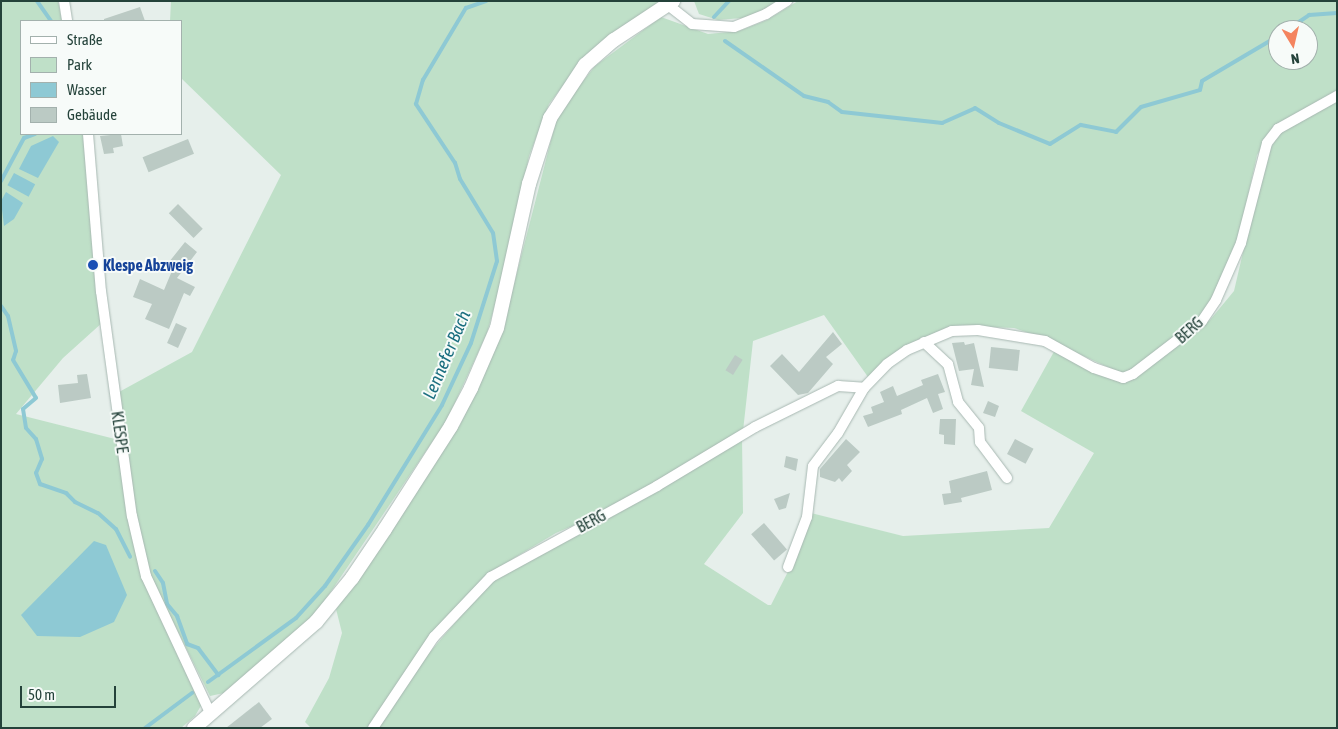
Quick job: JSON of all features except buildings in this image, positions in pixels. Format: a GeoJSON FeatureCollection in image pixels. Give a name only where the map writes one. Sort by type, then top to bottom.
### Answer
{"type":"FeatureCollection","features":[{"type":"Feature","properties":{"kind":"main road"},"geometry":{"type":"LineString","coordinates":[[194,728],[316,622],[352,578],[390,521],[451,426],[497,328],[529,184],[550,118],[585,65],[614,40],[670,3]]}},
{"type":"Feature","properties":{"kind":"street"},"geometry":{"type":"LineString","coordinates":[[64,1],[67,20]]}},
{"type":"Feature","properties":{"kind":"street"},"geometry":{"type":"LineString","coordinates":[[670,3],[692,24],[734,27],[766,14],[787,1]]}},
{"type":"Feature","properties":{"kind":"street","name":"BERG"},"geometry":{"type":"LineString","coordinates":[[788,567],[807,517],[813,466],[838,433],[864,388],[886,364],[924,342],[952,331],[1006,334],[1045,341],[1114,375],[1123,378],[1134,374],[1202,321],[1216,300],[1241,243],[1268,143],[1278,129],[1337,96]]}},
{"type":"Feature","properties":{"kind":"street","name":"KLESPE"},"geometry":{"type":"LineString","coordinates":[[88,135],[101,291],[132,516],[146,576],[211,715]]}},
{"type":"Feature","properties":{"kind":"street"},"geometry":{"type":"LineString","coordinates":[[924,342],[948,364],[958,402],[979,428],[980,442],[1007,478]]}},
{"type":"Feature","properties":{"kind":"street","name":"BERG"},"geometry":{"type":"LineString","coordinates":[[373,728],[434,637],[491,577],[657,486],[755,427],[838,386],[864,388]]}},
{"type":"Feature","properties":{"kind":"green space"},"geometry":{"type":"Polygon","coordinates":[[[1,1],[58,1],[62,20],[20,20],[20,135],[89,135],[103,322],[63,358],[16,414],[119,440],[134,539],[202,704],[195,716],[181,728],[1,728],[1,1]]]}},
{"type":"Feature","properties":{"kind":"green space"},"geometry":{"type":"Polygon","coordinates":[[[171,1],[662,1],[586,55],[549,104],[529,156],[510,250],[487,333],[447,420],[315,615],[224,693],[210,696],[151,578],[140,541],[119,392],[192,352],[281,175],[182,79],[182,20],[170,20],[171,1]]]}},
{"type":"Feature","properties":{"kind":"green space"},"geometry":{"type":"Polygon","coordinates":[[[694,1],[784,1],[754,17],[718,20],[699,14],[694,1]]]}},
{"type":"Feature","properties":{"kind":"green space"},"geometry":{"type":"Polygon","coordinates":[[[798,1],[1337,1],[1337,90],[1274,128],[1257,155],[1237,245],[1209,308],[1156,355],[1123,374],[1044,338],[1014,328],[961,326],[921,342],[868,377],[824,315],[753,341],[743,431],[600,514],[556,533],[514,558],[486,581],[430,644],[374,728],[311,728],[305,722],[329,678],[342,633],[336,609],[460,425],[502,331],[558,113],[595,66],[661,17],[708,34],[739,31],[767,20],[798,1]]]}},
{"type":"Feature","properties":{"kind":"green space"},"geometry":{"type":"Polygon","coordinates":[[[1337,101],[1337,728],[378,728],[413,672],[488,584],[742,437],[743,513],[704,564],[768,605],[771,605],[797,554],[811,513],[903,536],[1049,528],[1094,453],[1021,411],[1056,348],[1122,381],[1177,346],[1210,320],[1234,291],[1265,158],[1280,132],[1337,101]]]}},
{"type":"Feature","properties":{"kind":"water"},"geometry":{"type":"Polygon","coordinates":[[[53,136],[59,142],[38,178],[19,169],[31,146],[53,136]]]}},
{"type":"Feature","properties":{"kind":"water"},"geometry":{"type":"Polygon","coordinates":[[[14,173],[35,184],[29,197],[7,185],[14,173]]]}},
{"type":"Feature","properties":{"kind":"water"},"geometry":{"type":"Polygon","coordinates":[[[6,192],[23,203],[14,219],[4,226],[1,201],[6,192]]]}},
{"type":"Feature","properties":{"kind":"water"},"geometry":{"type":"Polygon","coordinates":[[[94,541],[106,545],[127,595],[114,622],[80,637],[37,636],[21,615],[94,541]]]}},
{"type":"Feature","properties":{"kind":"waterway"},"geometry":{"type":"LineString","coordinates":[[37,1],[50,20]]}},
{"type":"Feature","properties":{"kind":"waterway","name":"Lennefer Bach"},"geometry":{"type":"LineString","coordinates":[[208,682],[296,618],[325,586],[368,525],[442,405],[471,343],[497,261],[493,233],[460,179],[455,163],[416,104],[423,80],[466,8],[486,1]]}},
{"type":"Feature","properties":{"kind":"waterway"},"geometry":{"type":"LineString","coordinates":[[714,17],[729,1]]}},
{"type":"Feature","properties":{"kind":"waterway"},"geometry":{"type":"LineString","coordinates":[[1302,20],[1309,15],[1337,13]]}},
{"type":"Feature","properties":{"kind":"waterway"},"geometry":{"type":"LineString","coordinates":[[725,41],[804,96],[828,102],[842,112],[942,123],[975,108],[999,123],[1050,144],[1081,125],[1116,132],[1141,107],[1200,90],[1202,81],[1268,42]]}},
{"type":"Feature","properties":{"kind":"waterway"},"geometry":{"type":"LineString","coordinates":[[1,181],[24,138],[32,135]]}},
{"type":"Feature","properties":{"kind":"waterway"},"geometry":{"type":"LineString","coordinates":[[1,306],[8,316],[16,351],[13,360],[36,398],[23,409],[26,428],[36,439],[42,459],[36,473],[40,484],[66,493],[75,502],[98,513],[116,529],[130,557]]}},
{"type":"Feature","properties":{"kind":"waterway"},"geometry":{"type":"LineString","coordinates":[[155,571],[163,583],[167,604],[177,616],[187,644],[198,648],[218,675]]}},
{"type":"Feature","properties":{"kind":"waterway","name":"Lennefer Bach"},"geometry":{"type":"LineString","coordinates":[[145,728],[192,693]]}},
{"type":"Feature","properties":{"kind":"place","name":"Klespe Abzweig"},"geometry":{"type":"Point","coordinates":[93,265]}}]}
